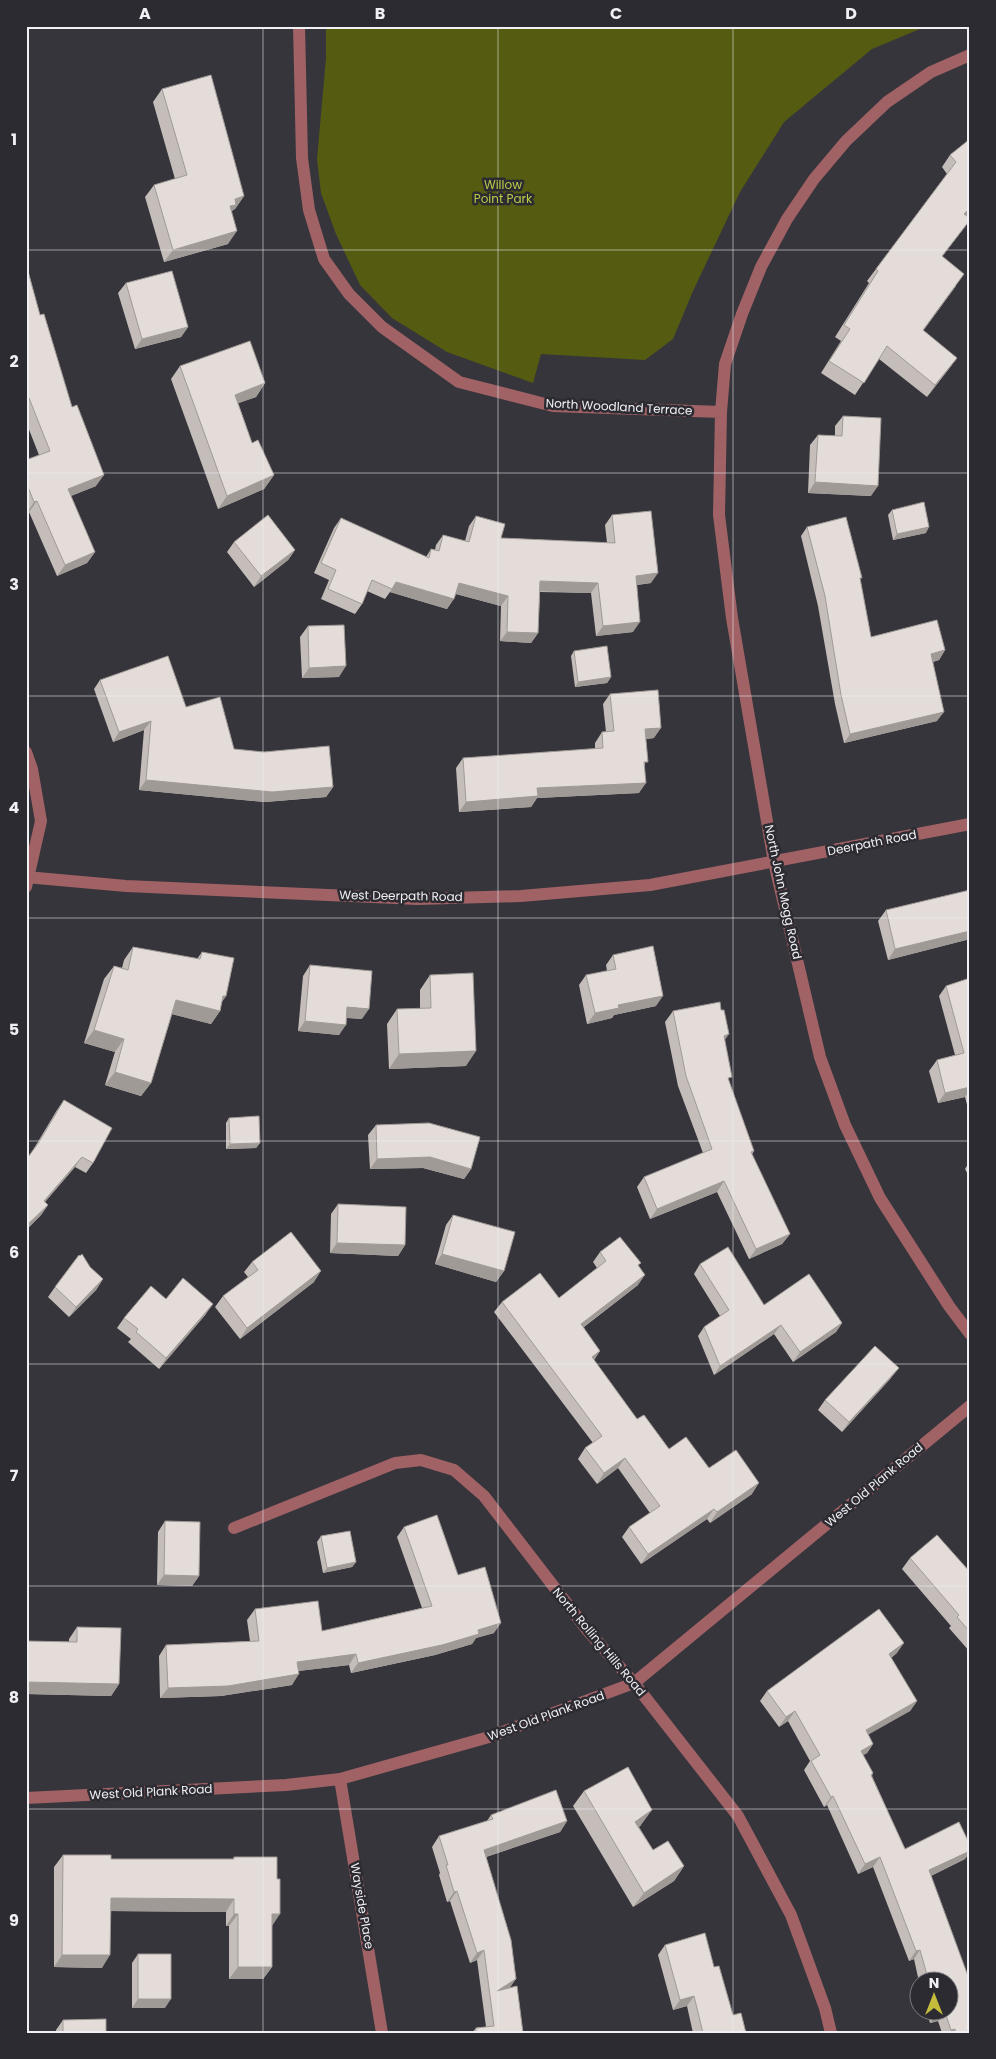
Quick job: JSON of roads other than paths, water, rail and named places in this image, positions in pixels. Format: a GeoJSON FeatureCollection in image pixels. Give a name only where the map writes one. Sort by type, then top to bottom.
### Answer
{"type":"FeatureCollection","features":[{"type":"Feature","properties":{"kind":"street","name":"North Woodland Terrace"},"geometry":{"type":"LineString","coordinates":[[299,26],[302,158],[310,210],[324,259],[349,294],[382,327],[458,382],[487,390],[553,406],[721,412]]}},
{"type":"Feature","properties":{"kind":"street","name":"North John Mogg Road"},"geometry":{"type":"LineString","coordinates":[[970,55],[931,72],[887,102],[846,141],[814,179],[782,227],[761,267],[725,364],[721,412],[720,515],[732,618],[774,862],[820,1057],[845,1125],[880,1198],[949,1306],[970,1334]]}},
{"type":"Feature","properties":{"kind":"street"},"geometry":{"type":"LineString","coordinates":[[26,752],[32,769],[41,820],[27,880]]}},
{"type":"Feature","properties":{"kind":"street","name":"Deerpath Road"},"geometry":{"type":"LineString","coordinates":[[774,862],[970,824]]}},
{"type":"Feature","properties":{"kind":"street","name":"West Deerpath Road"},"geometry":{"type":"LineString","coordinates":[[27,880],[418,899],[521,896],[650,884],[774,862]]}},
{"type":"Feature","properties":{"kind":"street","name":"West Old Plank Road"},"geometry":{"type":"LineString","coordinates":[[26,1798],[286,1785],[340,1780],[489,1737],[634,1683],[970,1406]]}},
{"type":"Feature","properties":{"kind":"street","name":"North Rolling Hills Road"},"geometry":{"type":"LineString","coordinates":[[234,1528],[395,1463],[421,1460],[454,1470],[484,1496],[588,1631],[634,1683],[738,1816],[791,1915],[826,2008],[831,2033]]}},
{"type":"Feature","properties":{"kind":"street","name":"Wayside Place"},"geometry":{"type":"LineString","coordinates":[[340,1780],[382,2033]]}},
{"type":"Feature","properties":{"kind":"park label","name":"Willow Point Park"},"geometry":{"type":"Point","coordinates":[503,192]}}]}
